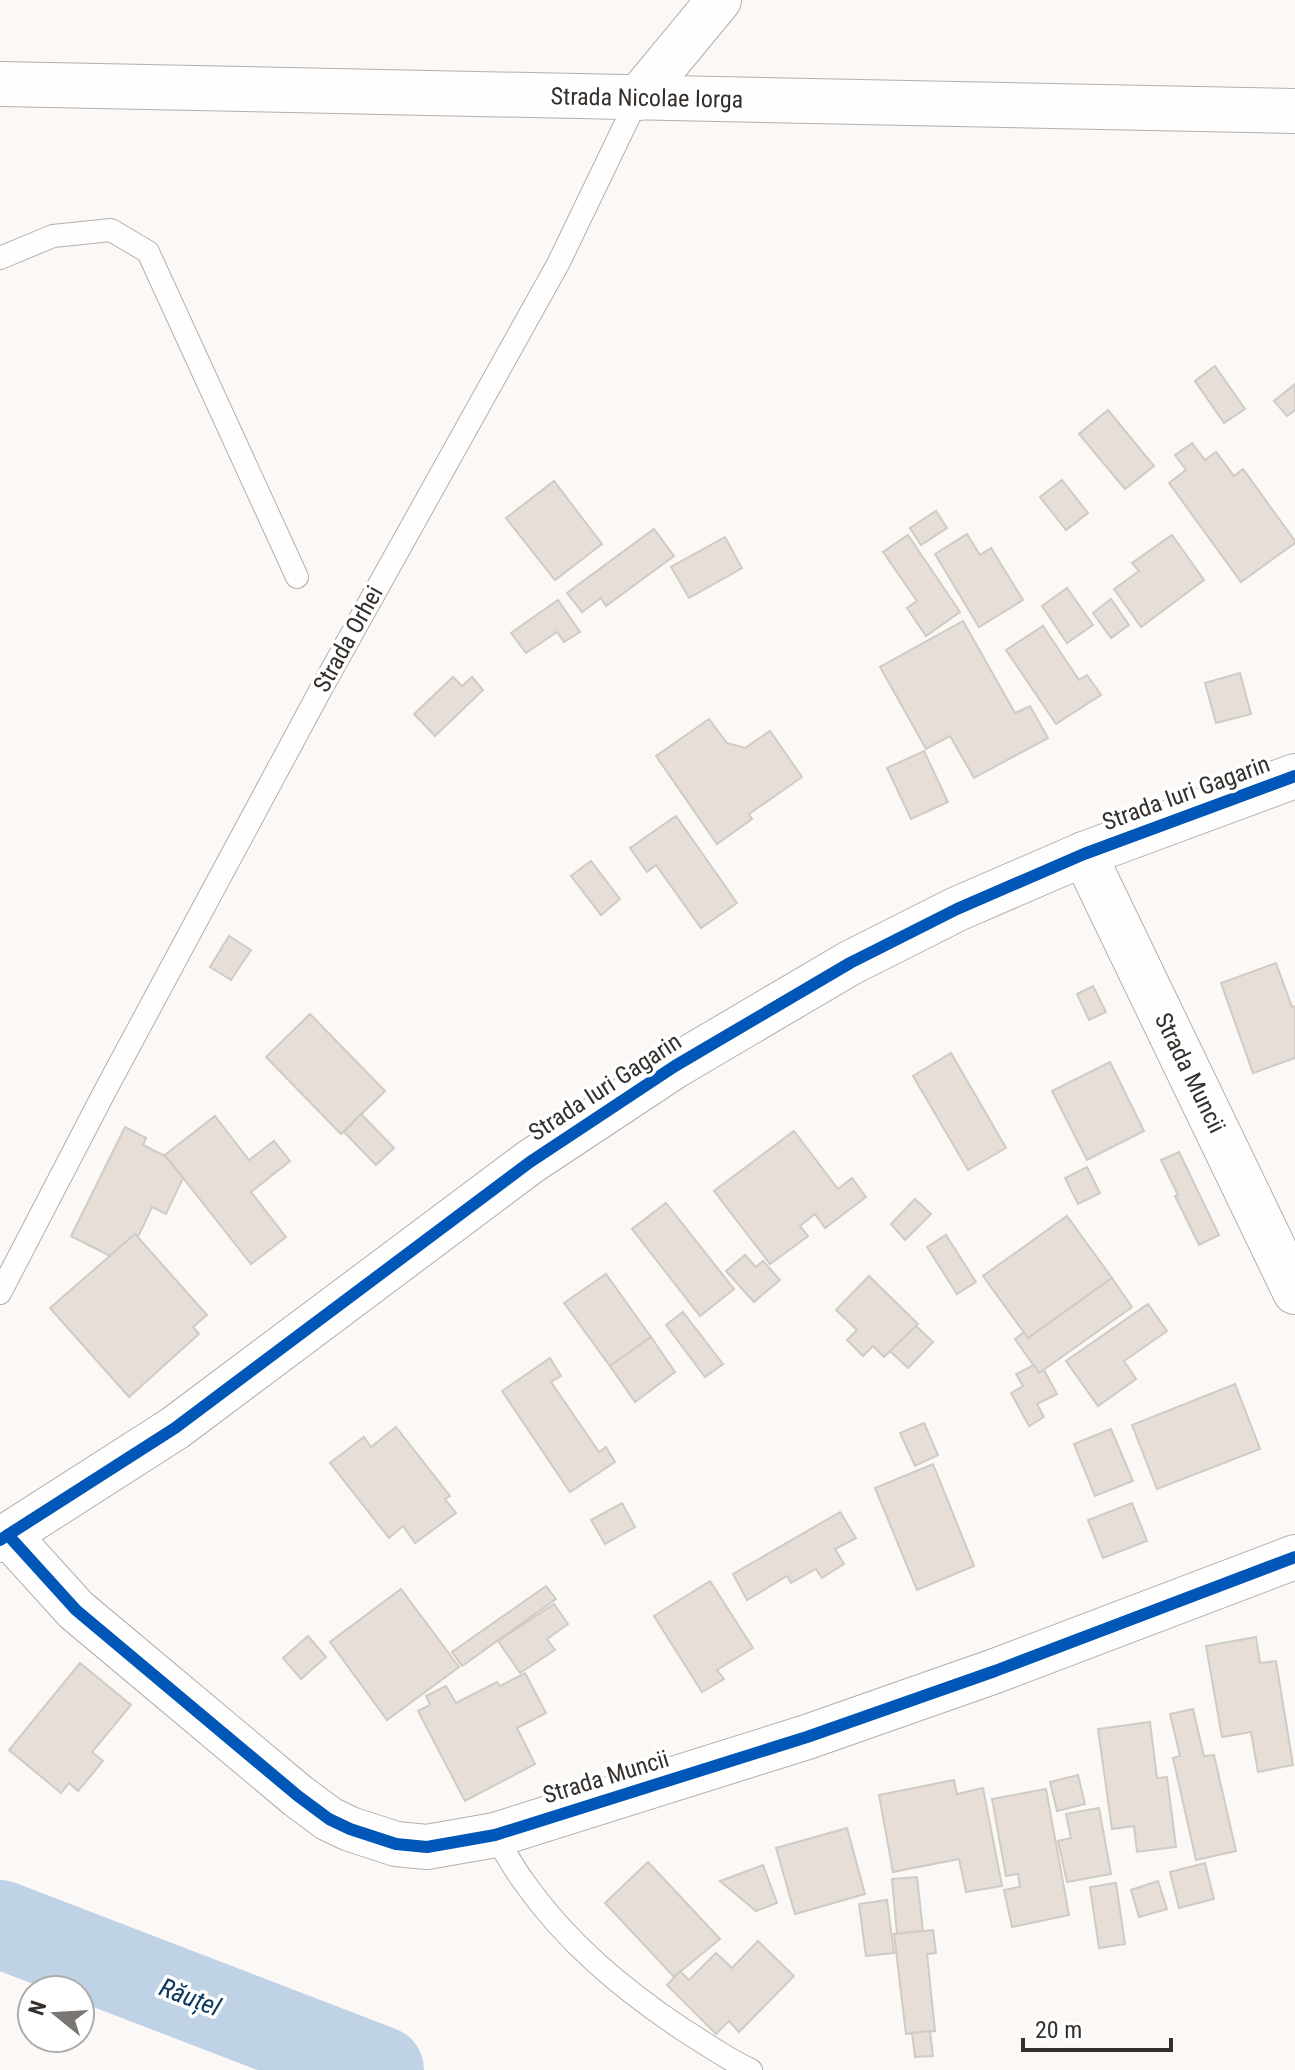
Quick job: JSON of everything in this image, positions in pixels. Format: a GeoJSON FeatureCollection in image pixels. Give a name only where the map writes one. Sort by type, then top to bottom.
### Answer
{"type":"FeatureCollection","features":[{"type":"Feature","properties":{"kind":"street","name":"Strada Orhei"},"geometry":{"type":"LineString","coordinates":[[638,98],[719,0]]}},
{"type":"Feature","properties":{"kind":"street","name":"Strada Nicolae Iorga"},"geometry":{"type":"LineString","coordinates":[[0,84],[1295,111]]}},
{"type":"Feature","properties":{"kind":"street","name":"Strada Iuri Gagarin"},"geometry":{"type":"LineString","coordinates":[[4,1538],[175,1428],[530,1162],[675,1066],[850,963],[957,909],[1084,854],[1295,776]]}},
{"type":"Feature","properties":{"kind":"street","name":"Strada Muncii"},"geometry":{"type":"LineString","coordinates":[[1084,854],[1295,1292]]}},
{"type":"Feature","properties":{"kind":"street","name":"Strada Muncii"},"geometry":{"type":"LineString","coordinates":[[4,1538],[76,1610],[329,1819],[375,1838],[427,1847],[495,1835],[807,1737],[995,1671],[1295,1557]]}},
{"type":"Feature","properties":{"kind":"lane","name":"Strada Orhei"},"geometry":{"type":"LineString","coordinates":[[0,1293],[321,689],[558,264],[638,98]]}},
{"type":"Feature","properties":{"kind":"lane"},"geometry":{"type":"LineString","coordinates":[[0,258],[53,236],[111,230],[148,252],[297,577]]}},
{"type":"Feature","properties":{"kind":"lane"},"geometry":{"type":"LineString","coordinates":[[495,1835],[523,1882],[562,1930],[597,1965],[646,2005],[733,2062],[751,2070]]}},
{"type":"Feature","properties":{"kind":"building"},"geometry":{"type":"Polygon","coordinates":[[[1215,366],[1245,409],[1224,423],[1195,381],[1215,366]]]}},
{"type":"Feature","properties":{"kind":"building"},"geometry":{"type":"Polygon","coordinates":[[[1295,384],[1295,410],[1287,416],[1274,401],[1295,384]]]}},
{"type":"Feature","properties":{"kind":"building"},"geometry":{"type":"Polygon","coordinates":[[[1108,410],[1154,466],[1125,489],[1079,434],[1108,410]]]}},
{"type":"Feature","properties":{"kind":"building"},"geometry":{"type":"Polygon","coordinates":[[[1192,443],[1205,460],[1216,452],[1234,476],[1243,469],[1295,541],[1241,582],[1169,483],[1186,470],[1175,455],[1192,443]]]}},
{"type":"Feature","properties":{"kind":"building"},"geometry":{"type":"Polygon","coordinates":[[[1062,480],[1088,513],[1066,530],[1040,497],[1062,480]]]}},
{"type":"Feature","properties":{"kind":"building"},"geometry":{"type":"Polygon","coordinates":[[[554,481],[602,544],[555,580],[506,518],[554,481]]]}},
{"type":"Feature","properties":{"kind":"building"},"geometry":{"type":"Polygon","coordinates":[[[936,511],[947,528],[921,545],[910,528],[936,511]]]}},
{"type":"Feature","properties":{"kind":"building"},"geometry":{"type":"Polygon","coordinates":[[[654,529],[674,556],[606,606],[601,598],[582,612],[567,593],[654,529]]]}},
{"type":"Feature","properties":{"kind":"building"},"geometry":{"type":"Polygon","coordinates":[[[967,534],[980,555],[991,548],[1023,600],[979,627],[935,554],[967,534]]]}},
{"type":"Feature","properties":{"kind":"building"},"geometry":{"type":"Polygon","coordinates":[[[908,535],[960,612],[926,636],[907,608],[917,601],[883,552],[908,535]]]}},
{"type":"Feature","properties":{"kind":"building"},"geometry":{"type":"Polygon","coordinates":[[[1172,535],[1204,580],[1141,627],[1114,589],[1139,571],[1132,563],[1172,535]]]}},
{"type":"Feature","properties":{"kind":"building"},"geometry":{"type":"Polygon","coordinates":[[[725,537],[742,568],[689,598],[671,567],[725,537]]]}},
{"type":"Feature","properties":{"kind":"building"},"geometry":{"type":"Polygon","coordinates":[[[1067,588],[1093,625],[1067,643],[1042,606],[1067,588]]]}},
{"type":"Feature","properties":{"kind":"building"},"geometry":{"type":"Polygon","coordinates":[[[1111,599],[1129,625],[1111,638],[1093,613],[1111,599]]]}},
{"type":"Feature","properties":{"kind":"building"},"geometry":{"type":"Polygon","coordinates":[[[558,600],[580,632],[564,642],[557,632],[526,653],[511,633],[558,600]]]}},
{"type":"Feature","properties":{"kind":"building"},"geometry":{"type":"Polygon","coordinates":[[[963,621],[1015,713],[1030,706],[1048,738],[974,778],[950,736],[926,749],[880,667],[963,621]]]}},
{"type":"Feature","properties":{"kind":"building"},"geometry":{"type":"Polygon","coordinates":[[[1043,626],[1079,680],[1087,675],[1101,695],[1056,724],[1006,650],[1043,626]]]}},
{"type":"Feature","properties":{"kind":"building"},"geometry":{"type":"Polygon","coordinates":[[[1240,673],[1251,714],[1216,723],[1205,683],[1240,673]]]}},
{"type":"Feature","properties":{"kind":"building"},"geometry":{"type":"Polygon","coordinates":[[[453,677],[462,686],[472,677],[483,690],[435,736],[414,714],[453,677]]]}},
{"type":"Feature","properties":{"kind":"building"},"geometry":{"type":"Polygon","coordinates":[[[709,719],[727,743],[745,748],[770,731],[802,777],[749,814],[752,819],[717,844],[656,756],[709,719]]]}},
{"type":"Feature","properties":{"kind":"building"},"geometry":{"type":"Polygon","coordinates":[[[924,751],[948,802],[911,819],[887,768],[924,751]]]}},
{"type":"Feature","properties":{"kind":"building"},"geometry":{"type":"Polygon","coordinates":[[[676,816],[737,903],[701,928],[656,865],[647,872],[630,848],[676,816]]]}},
{"type":"Feature","properties":{"kind":"building"},"geometry":{"type":"Polygon","coordinates":[[[591,861],[620,899],[601,915],[571,876],[591,861]]]}},
{"type":"Feature","properties":{"kind":"building"},"geometry":{"type":"Polygon","coordinates":[[[229,936],[251,950],[231,980],[210,967],[229,936]]]}},
{"type":"Feature","properties":{"kind":"building"},"geometry":{"type":"Polygon","coordinates":[[[1276,963],[1292,1007],[1295,1006],[1295,1058],[1253,1073],[1221,983],[1276,963]]]}},
{"type":"Feature","properties":{"kind":"building"},"geometry":{"type":"Polygon","coordinates":[[[1093,986],[1106,1012],[1089,1020],[1077,994],[1093,986]]]}},
{"type":"Feature","properties":{"kind":"building"},"geometry":{"type":"Polygon","coordinates":[[[310,1014],[385,1091],[341,1134],[266,1057],[310,1014]]]}},
{"type":"Feature","properties":{"kind":"building"},"geometry":{"type":"Polygon","coordinates":[[[951,1053],[1006,1148],[968,1170],[913,1076],[951,1053]]]}},
{"type":"Feature","properties":{"kind":"building"},"geometry":{"type":"Polygon","coordinates":[[[1110,1062],[1144,1131],[1087,1160],[1052,1091],[1110,1062]]]}},
{"type":"Feature","properties":{"kind":"building"},"geometry":{"type":"Polygon","coordinates":[[[361,1114],[394,1148],[376,1165],[344,1132],[361,1114]]]}},
{"type":"Feature","properties":{"kind":"building"},"geometry":{"type":"Polygon","coordinates":[[[215,1116],[249,1160],[274,1141],[290,1161],[251,1192],[286,1237],[251,1264],[165,1155],[215,1116]]]}},
{"type":"Feature","properties":{"kind":"building"},"geometry":{"type":"Polygon","coordinates":[[[125,1127],[146,1138],[143,1145],[165,1156],[183,1178],[166,1214],[152,1207],[138,1237],[135,1234],[110,1256],[71,1236],[125,1127]]]}},
{"type":"Feature","properties":{"kind":"building"},"geometry":{"type":"Polygon","coordinates":[[[794,1131],[838,1189],[852,1178],[866,1197],[825,1228],[815,1214],[800,1226],[808,1236],[770,1264],[714,1191],[794,1131]]]}},
{"type":"Feature","properties":{"kind":"building"},"geometry":{"type":"Polygon","coordinates":[[[1179,1152],[1219,1235],[1199,1245],[1161,1160],[1179,1152]]]}},
{"type":"Feature","properties":{"kind":"building"},"geometry":{"type":"Polygon","coordinates":[[[1087,1167],[1100,1193],[1078,1204],[1065,1178],[1087,1167]]]}},
{"type":"Feature","properties":{"kind":"building"},"geometry":{"type":"Polygon","coordinates":[[[915,1199],[931,1214],[905,1240],[891,1224],[915,1199]]]}},
{"type":"Feature","properties":{"kind":"building"},"geometry":{"type":"Polygon","coordinates":[[[666,1203],[734,1289],[700,1316],[632,1229],[666,1203]]]}},
{"type":"Feature","properties":{"kind":"building"},"geometry":{"type":"Polygon","coordinates":[[[1067,1216],[1112,1278],[1028,1338],[983,1276],[1067,1216]]]}},
{"type":"Feature","properties":{"kind":"building"},"geometry":{"type":"Polygon","coordinates":[[[135,1234],[207,1315],[193,1327],[199,1334],[129,1397],[50,1308],[135,1234]]]}},
{"type":"Feature","properties":{"kind":"building"},"geometry":{"type":"Polygon","coordinates":[[[946,1235],[976,1282],[957,1294],[927,1247],[946,1235]]]}},
{"type":"Feature","properties":{"kind":"building"},"geometry":{"type":"Polygon","coordinates":[[[745,1255],[756,1267],[763,1261],[780,1280],[754,1302],[726,1271],[745,1255]]]}},
{"type":"Feature","properties":{"kind":"building"},"geometry":{"type":"Polygon","coordinates":[[[606,1274],[651,1337],[610,1366],[564,1303],[606,1274]]]}},
{"type":"Feature","properties":{"kind":"building"},"geometry":{"type":"Polygon","coordinates":[[[869,1276],[918,1324],[884,1357],[873,1346],[863,1356],[847,1340],[857,1330],[836,1310],[869,1276]]]}},
{"type":"Feature","properties":{"kind":"building"},"geometry":{"type":"Polygon","coordinates":[[[1112,1278],[1132,1307],[1039,1373],[1015,1339],[1024,1332],[1028,1338],[1112,1278]]]}},
{"type":"Feature","properties":{"kind":"building"},"geometry":{"type":"Polygon","coordinates":[[[1148,1304],[1167,1331],[1124,1361],[1136,1379],[1098,1406],[1066,1361],[1148,1304]]]}},
{"type":"Feature","properties":{"kind":"building"},"geometry":{"type":"Polygon","coordinates":[[[683,1312],[723,1364],[705,1377],[666,1325],[683,1312]]]}},
{"type":"Feature","properties":{"kind":"building"},"geometry":{"type":"Polygon","coordinates":[[[916,1326],[933,1342],[908,1368],[890,1351],[916,1326]]]}},
{"type":"Feature","properties":{"kind":"building"},"geometry":{"type":"Polygon","coordinates":[[[651,1337],[675,1372],[635,1402],[610,1366],[651,1337]]]}},
{"type":"Feature","properties":{"kind":"building"},"geometry":{"type":"Polygon","coordinates":[[[550,1358],[561,1376],[551,1382],[599,1452],[606,1447],[615,1462],[570,1492],[502,1391],[550,1358]]]}},
{"type":"Feature","properties":{"kind":"building"},"geometry":{"type":"Polygon","coordinates":[[[1034,1365],[1039,1373],[1044,1370],[1057,1394],[1037,1404],[1044,1417],[1029,1426],[1011,1393],[1023,1386],[1016,1374],[1034,1365]]]}},
{"type":"Feature","properties":{"kind":"building"},"geometry":{"type":"Polygon","coordinates":[[[1235,1384],[1260,1449],[1157,1489],[1132,1425],[1235,1384]]]}},
{"type":"Feature","properties":{"kind":"building"},"geometry":{"type":"Polygon","coordinates":[[[924,1423],[938,1455],[915,1466],[900,1433],[924,1423]]]}},
{"type":"Feature","properties":{"kind":"building"},"geometry":{"type":"Polygon","coordinates":[[[396,1427],[450,1496],[445,1499],[456,1513],[415,1543],[403,1526],[389,1538],[330,1463],[364,1437],[371,1447],[396,1427]]]}},
{"type":"Feature","properties":{"kind":"building"},"geometry":{"type":"Polygon","coordinates":[[[1111,1429],[1133,1481],[1095,1496],[1074,1444],[1111,1429]]]}},
{"type":"Feature","properties":{"kind":"building"},"geometry":{"type":"Polygon","coordinates":[[[933,1464],[974,1566],[917,1590],[875,1488],[933,1464]]]}},
{"type":"Feature","properties":{"kind":"building"},"geometry":{"type":"Polygon","coordinates":[[[622,1503],[635,1527],[605,1544],[591,1520],[622,1503]]]}},
{"type":"Feature","properties":{"kind":"building"},"geometry":{"type":"Polygon","coordinates":[[[1132,1503],[1147,1541],[1103,1558],[1088,1520],[1132,1503]]]}},
{"type":"Feature","properties":{"kind":"building"},"geometry":{"type":"Polygon","coordinates":[[[840,1512],[856,1538],[835,1549],[844,1564],[822,1578],[816,1569],[791,1583],[787,1576],[747,1600],[733,1574],[840,1512]]]}},
{"type":"Feature","properties":{"kind":"building"},"geometry":{"type":"Polygon","coordinates":[[[710,1581],[753,1648],[717,1670],[724,1679],[702,1692],[654,1616],[710,1581]]]}},
{"type":"Feature","properties":{"kind":"building"},"geometry":{"type":"Polygon","coordinates":[[[546,1586],[556,1599],[462,1666],[452,1652],[546,1586]]]}},
{"type":"Feature","properties":{"kind":"building"},"geometry":{"type":"Polygon","coordinates":[[[401,1589],[459,1667],[387,1720],[330,1642],[401,1589]]]}},
{"type":"Feature","properties":{"kind":"building"},"geometry":{"type":"Polygon","coordinates":[[[554,1604],[568,1624],[547,1639],[555,1650],[520,1673],[498,1641],[554,1604]]]}},
{"type":"Feature","properties":{"kind":"building"},"geometry":{"type":"Polygon","coordinates":[[[308,1636],[326,1657],[301,1679],[283,1658],[308,1636]]]}},
{"type":"Feature","properties":{"kind":"building"},"geometry":{"type":"Polygon","coordinates":[[[1256,1637],[1260,1663],[1276,1661],[1293,1765],[1258,1772],[1251,1732],[1222,1737],[1206,1646],[1256,1637]]]}},
{"type":"Feature","properties":{"kind":"building"},"geometry":{"type":"Polygon","coordinates":[[[80,1663],[131,1705],[92,1752],[103,1761],[78,1791],[69,1783],[61,1793],[9,1750],[80,1663]]]}},
{"type":"Feature","properties":{"kind":"building"},"geometry":{"type":"Polygon","coordinates":[[[525,1673],[546,1713],[517,1728],[535,1764],[465,1801],[418,1711],[430,1705],[426,1696],[446,1686],[456,1703],[497,1682],[500,1686],[525,1673]]]}},
{"type":"Feature","properties":{"kind":"building"},"geometry":{"type":"Polygon","coordinates":[[[1193,1709],[1204,1756],[1214,1755],[1236,1851],[1196,1860],[1173,1758],[1180,1756],[1170,1714],[1193,1709]]]}},
{"type":"Feature","properties":{"kind":"building"},"geometry":{"type":"Polygon","coordinates":[[[1150,1722],[1157,1778],[1167,1777],[1176,1847],[1137,1852],[1134,1826],[1112,1829],[1098,1729],[1150,1722]]]}},
{"type":"Feature","properties":{"kind":"building"},"geometry":{"type":"Polygon","coordinates":[[[1078,1775],[1085,1804],[1057,1811],[1050,1782],[1078,1775]]]}},
{"type":"Feature","properties":{"kind":"building"},"geometry":{"type":"Polygon","coordinates":[[[954,1780],[957,1794],[983,1788],[1002,1886],[966,1892],[959,1859],[893,1872],[879,1795],[954,1780]]]}},
{"type":"Feature","properties":{"kind":"building"},"geometry":{"type":"Polygon","coordinates":[[[1046,1789],[1069,1915],[1012,1927],[1004,1890],[1020,1887],[1018,1874],[1006,1876],[992,1799],[1046,1789]]]}},
{"type":"Feature","properties":{"kind":"building"},"geometry":{"type":"Polygon","coordinates":[[[1099,1808],[1111,1874],[1067,1882],[1058,1841],[1071,1838],[1066,1814],[1099,1808]]]}},
{"type":"Feature","properties":{"kind":"building"},"geometry":{"type":"Polygon","coordinates":[[[847,1828],[865,1894],[795,1914],[776,1848],[847,1828]]]}},
{"type":"Feature","properties":{"kind":"building"},"geometry":{"type":"Polygon","coordinates":[[[648,1862],[720,1939],[674,1977],[605,1903],[648,1862]]]}},
{"type":"Feature","properties":{"kind":"building"},"geometry":{"type":"Polygon","coordinates":[[[1205,1863],[1214,1899],[1179,1908],[1170,1872],[1205,1863]]]}},
{"type":"Feature","properties":{"kind":"building"},"geometry":{"type":"Polygon","coordinates":[[[763,1865],[777,1903],[756,1911],[720,1881],[763,1865]]]}},
{"type":"Feature","properties":{"kind":"building"},"geometry":{"type":"Polygon","coordinates":[[[917,1877],[923,1931],[897,1934],[892,1879],[917,1877]]]}},
{"type":"Feature","properties":{"kind":"building"},"geometry":{"type":"Polygon","coordinates":[[[1158,1881],[1167,1909],[1139,1917],[1131,1890],[1158,1881]]]}},
{"type":"Feature","properties":{"kind":"building"},"geometry":{"type":"Polygon","coordinates":[[[1116,1883],[1125,1944],[1099,1948],[1090,1887],[1116,1883]]]}},
{"type":"Feature","properties":{"kind":"building"},"geometry":{"type":"Polygon","coordinates":[[[887,1900],[894,1953],[866,1956],[859,1904],[887,1900]]]}},
{"type":"Feature","properties":{"kind":"building"},"geometry":{"type":"Polygon","coordinates":[[[933,1930],[936,1953],[927,1954],[935,2031],[906,2034],[894,1934],[933,1930]]]}},
{"type":"Feature","properties":{"kind":"building"},"geometry":{"type":"Polygon","coordinates":[[[758,1941],[794,1976],[739,2032],[729,2021],[716,2034],[667,1985],[680,1971],[689,1980],[716,1953],[732,1968],[758,1941]]]}},
{"type":"Feature","properties":{"kind":"building"},"geometry":{"type":"Polygon","coordinates":[[[930,2031],[933,2056],[915,2057],[912,2033],[930,2031]]]}},
{"type":"Feature","properties":{"kind":"waterway","name":"Răuțel"},"geometry":{"type":"LineString","coordinates":[[0,1924],[380,2070]]}},
{"type":"Feature","properties":{"kind":"cycle path"},"geometry":{"type":"LineString","coordinates":[[0,1540],[175,1428],[530,1162],[675,1066],[850,963],[957,909],[1084,854],[1295,776]]}},
{"type":"Feature","properties":{"kind":"cycle path"},"geometry":{"type":"LineString","coordinates":[[8,1535],[76,1610],[298,1796],[329,1819],[350,1829],[396,1844],[427,1847],[495,1835],[807,1737],[995,1671],[1295,1557]]}}]}
